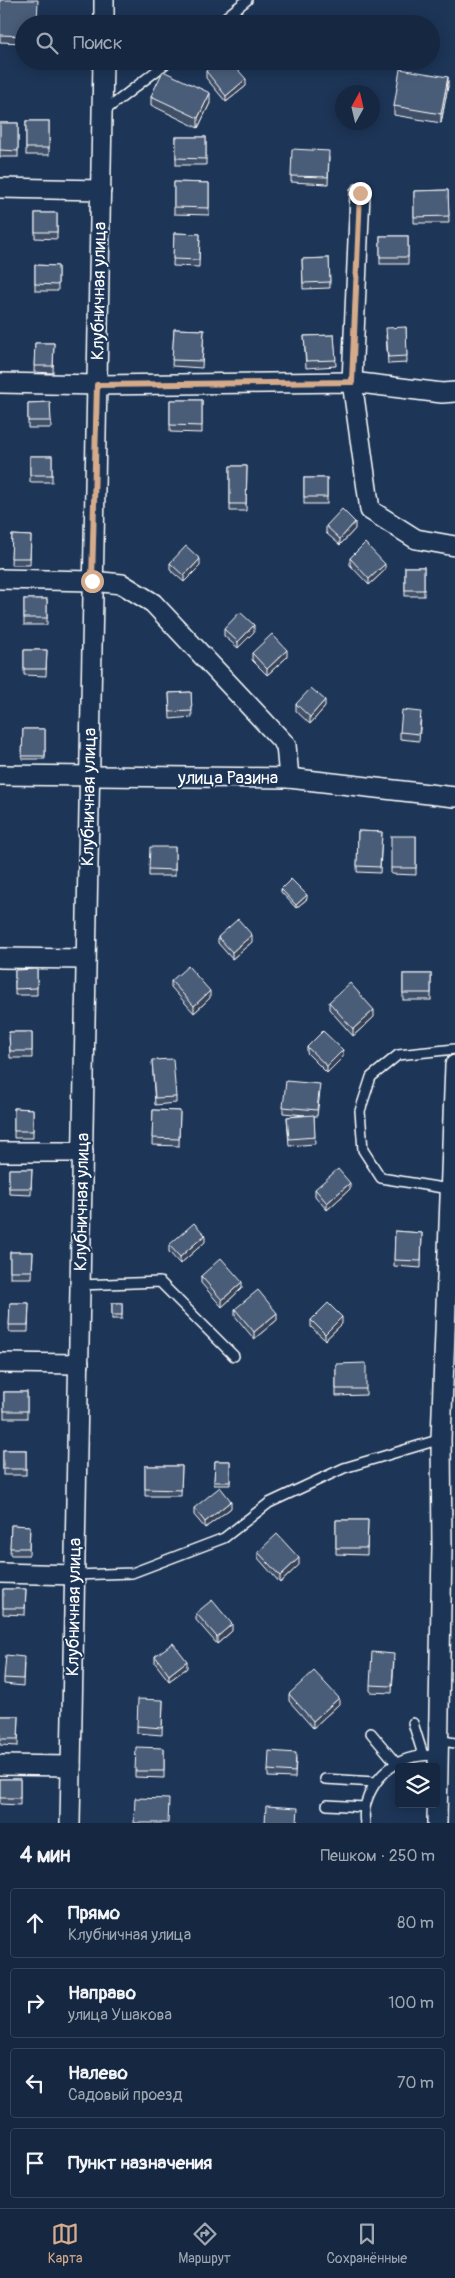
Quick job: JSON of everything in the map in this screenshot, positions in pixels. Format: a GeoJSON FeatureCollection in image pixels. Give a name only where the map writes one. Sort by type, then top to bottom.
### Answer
{"type":"FeatureCollection","features":[{"type":"Feature","properties":{"kind":"street"},"geometry":{"type":"LineString","coordinates":[[104,0],[104,15]]}},
{"type":"Feature","properties":{"kind":"street","name":"Клубничная улица"},"geometry":{"type":"LineString","coordinates":[[70,1823],[103,70]]}},
{"type":"Feature","properties":{"kind":"street"},"geometry":{"type":"LineString","coordinates":[[0,188],[101,190]]}},
{"type":"Feature","properties":{"kind":"street"},"geometry":{"type":"LineString","coordinates":[[360,193],[352,382],[370,510],[416,539],[455,546]]}},
{"type":"Feature","properties":{"kind":"street"},"geometry":{"type":"LineString","coordinates":[[0,383],[97,385],[352,382],[442,393],[455,392]]}},
{"type":"Feature","properties":{"kind":"street"},"geometry":{"type":"LineString","coordinates":[[0,579],[92,581],[122,584],[153,603],[286,745],[289,778]]}},
{"type":"Feature","properties":{"kind":"street","name":"улица Разина"},"geometry":{"type":"LineString","coordinates":[[0,775],[289,778],[455,797]]}},
{"type":"Feature","properties":{"kind":"street"},"geometry":{"type":"LineString","coordinates":[[0,958],[86,960]]}},
{"type":"Feature","properties":{"kind":"street"},"geometry":{"type":"LineString","coordinates":[[437,1823],[438,1748],[449,1547],[441,1439],[455,1064]]}},
{"type":"Feature","properties":{"kind":"street"},"geometry":{"type":"LineString","coordinates":[[0,1152],[83,1152]]}},
{"type":"Feature","properties":{"kind":"street"},"geometry":{"type":"LineString","coordinates":[[0,1363],[79,1364]]}},
{"type":"Feature","properties":{"kind":"street"},"geometry":{"type":"LineString","coordinates":[[0,1573],[75,1575]]}},
{"type":"Feature","properties":{"kind":"street"},"geometry":{"type":"LineString","coordinates":[[0,1764],[71,1766]]}},
{"type":"Feature","properties":{"kind":"lane"},"geometry":{"type":"LineString","coordinates":[[228,15],[247,0]]}},
{"type":"Feature","properties":{"kind":"lane"},"geometry":{"type":"LineString","coordinates":[[102,113],[157,70]]}},
{"type":"Feature","properties":{"kind":"lane"},"geometry":{"type":"LineString","coordinates":[[450,1189],[381,1178],[363,1150],[360,1111],[370,1077],[398,1055],[455,1049]]}},
{"type":"Feature","properties":{"kind":"lane"},"geometry":{"type":"LineString","coordinates":[[80,1285],[160,1282],[234,1356]]}},
{"type":"Feature","properties":{"kind":"lane"},"geometry":{"type":"LineString","coordinates":[[75,1575],[132,1573],[224,1538],[269,1503],[344,1468],[441,1439]]}},
{"type":"Feature","properties":{"kind":"lane"},"geometry":{"type":"LineString","coordinates":[[371,1733],[396,1763],[438,1748],[413,1722]]}},
{"type":"Feature","properties":{"kind":"lane"},"geometry":{"type":"LineString","coordinates":[[364,1823],[365,1807],[375,1782],[395,1764]]}},
{"type":"Feature","properties":{"kind":"lane"},"geometry":{"type":"LineString","coordinates":[[325,1779],[375,1782]]}},
{"type":"Feature","properties":{"kind":"lane"},"geometry":{"type":"LineString","coordinates":[[327,1805],[365,1807]]}},
{"type":"Feature","properties":{"kind":"building"},"geometry":{"type":"Polygon","coordinates":[[[0,0],[38,0],[37,15],[15,15],[15,36],[0,35],[0,0]]]}},
{"type":"Feature","properties":{"kind":"building"},"geometry":{"type":"Polygon","coordinates":[[[238,70],[246,79],[226,96],[206,71],[238,70]]]}},
{"type":"Feature","properties":{"kind":"building"},"geometry":{"type":"Polygon","coordinates":[[[400,70],[448,77],[441,114],[394,106],[400,70]]]}},
{"type":"Feature","properties":{"kind":"building"},"geometry":{"type":"Polygon","coordinates":[[[163,71],[210,93],[198,118],[151,96],[163,71]]]}},
{"type":"Feature","properties":{"kind":"building"},"geometry":{"type":"Polygon","coordinates":[[[26,121],[49,121],[49,148],[26,148],[26,121]]]}},
{"type":"Feature","properties":{"kind":"building"},"geometry":{"type":"Polygon","coordinates":[[[0,123],[18,123],[18,151],[0,150],[0,123]]]}},
{"type":"Feature","properties":{"kind":"building"},"geometry":{"type":"Polygon","coordinates":[[[176,137],[206,137],[206,159],[176,158],[176,137]]]}},
{"type":"Feature","properties":{"kind":"building"},"geometry":{"type":"Polygon","coordinates":[[[292,149],[329,151],[328,177],[291,176],[292,149]]]}},
{"type":"Feature","properties":{"kind":"building"},"geometry":{"type":"Polygon","coordinates":[[[174,182],[209,183],[209,208],[174,207],[174,182]]]}},
{"type":"Feature","properties":{"kind":"building"},"geometry":{"type":"Polygon","coordinates":[[[448,190],[449,216],[414,217],[414,191],[448,190]]]}},
{"type":"Feature","properties":{"kind":"building"},"geometry":{"type":"Polygon","coordinates":[[[35,213],[57,213],[57,232],[35,232],[35,213]]]}},
{"type":"Feature","properties":{"kind":"building"},"geometry":{"type":"Polygon","coordinates":[[[174,233],[200,234],[199,260],[173,259],[174,233]]]}},
{"type":"Feature","properties":{"kind":"building"},"geometry":{"type":"Polygon","coordinates":[[[380,236],[408,236],[408,257],[380,257],[380,236]]]}},
{"type":"Feature","properties":{"kind":"building"},"geometry":{"type":"Polygon","coordinates":[[[329,258],[330,282],[303,283],[302,259],[329,258]]]}},
{"type":"Feature","properties":{"kind":"building"},"geometry":{"type":"Polygon","coordinates":[[[35,265],[58,266],[58,285],[35,284],[35,265]]]}},
{"type":"Feature","properties":{"kind":"building"},"geometry":{"type":"Polygon","coordinates":[[[406,327],[407,356],[388,357],[386,328],[406,327]]]}},
{"type":"Feature","properties":{"kind":"building"},"geometry":{"type":"Polygon","coordinates":[[[174,329],[204,330],[202,361],[172,360],[174,329]]]}},
{"type":"Feature","properties":{"kind":"building"},"geometry":{"type":"Polygon","coordinates":[[[334,335],[336,360],[306,361],[304,336],[334,335]]]}},
{"type":"Feature","properties":{"kind":"building"},"geometry":{"type":"Polygon","coordinates":[[[35,343],[54,343],[53,366],[34,366],[35,343]]]}},
{"type":"Feature","properties":{"kind":"building"},"geometry":{"type":"Polygon","coordinates":[[[170,400],[202,400],[202,426],[170,425],[170,400]]]}},
{"type":"Feature","properties":{"kind":"building"},"geometry":{"type":"Polygon","coordinates":[[[50,402],[51,421],[28,421],[28,403],[50,402]]]}},
{"type":"Feature","properties":{"kind":"building"},"geometry":{"type":"Polygon","coordinates":[[[30,456],[52,456],[52,475],[30,475],[30,456]]]}},
{"type":"Feature","properties":{"kind":"building"},"geometry":{"type":"Polygon","coordinates":[[[230,466],[247,466],[246,504],[230,504],[230,466]]]}},
{"type":"Feature","properties":{"kind":"building"},"geometry":{"type":"Polygon","coordinates":[[[304,478],[327,478],[327,497],[304,497],[304,478]]]}},
{"type":"Feature","properties":{"kind":"building"},"geometry":{"type":"Polygon","coordinates":[[[342,509],[355,522],[340,539],[326,526],[342,509]]]}},
{"type":"Feature","properties":{"kind":"building"},"geometry":{"type":"Polygon","coordinates":[[[12,535],[31,536],[30,558],[11,558],[12,535]]]}},
{"type":"Feature","properties":{"kind":"building"},"geometry":{"type":"Polygon","coordinates":[[[365,543],[385,564],[369,579],[350,558],[365,543]]]}},
{"type":"Feature","properties":{"kind":"building"},"geometry":{"type":"Polygon","coordinates":[[[186,546],[200,559],[184,576],[170,563],[186,546]]]}},
{"type":"Feature","properties":{"kind":"building"},"geometry":{"type":"Polygon","coordinates":[[[405,567],[424,567],[424,590],[405,590],[405,567]]]}},
{"type":"Feature","properties":{"kind":"building"},"geometry":{"type":"Polygon","coordinates":[[[24,599],[47,599],[47,618],[24,618],[24,599]]]}},
{"type":"Feature","properties":{"kind":"building"},"geometry":{"type":"Polygon","coordinates":[[[240,612],[254,625],[238,642],[224,629],[240,612]]]}},
{"type":"Feature","properties":{"kind":"building"},"geometry":{"type":"Polygon","coordinates":[[[272,634],[287,650],[267,669],[252,653],[272,634]]]}},
{"type":"Feature","properties":{"kind":"building"},"geometry":{"type":"Polygon","coordinates":[[[24,650],[47,650],[46,669],[24,669],[24,650]]]}},
{"type":"Feature","properties":{"kind":"building"},"geometry":{"type":"Polygon","coordinates":[[[311,688],[325,700],[310,717],[296,704],[311,688]]]}},
{"type":"Feature","properties":{"kind":"building"},"geometry":{"type":"Polygon","coordinates":[[[191,692],[192,711],[170,712],[169,693],[191,692]]]}},
{"type":"Feature","properties":{"kind":"building"},"geometry":{"type":"Polygon","coordinates":[[[402,710],[421,712],[419,734],[400,732],[402,710]]]}},
{"type":"Feature","properties":{"kind":"building"},"geometry":{"type":"Polygon","coordinates":[[[23,729],[45,729],[45,756],[22,756],[23,729]]]}},
{"type":"Feature","properties":{"kind":"building"},"geometry":{"type":"Polygon","coordinates":[[[358,831],[382,832],[380,867],[357,866],[358,831]]]}},
{"type":"Feature","properties":{"kind":"building"},"geometry":{"type":"Polygon","coordinates":[[[391,836],[416,836],[416,868],[391,868],[391,836]]]}},
{"type":"Feature","properties":{"kind":"building"},"geometry":{"type":"Polygon","coordinates":[[[150,847],[175,847],[175,870],[149,869],[150,847]]]}},
{"type":"Feature","properties":{"kind":"building"},"geometry":{"type":"Polygon","coordinates":[[[291,879],[307,895],[296,905],[281,889],[291,879]]]}},
{"type":"Feature","properties":{"kind":"building"},"geometry":{"type":"Polygon","coordinates":[[[238,919],[252,935],[232,952],[218,937],[238,919]]]}},
{"type":"Feature","properties":{"kind":"building"},"geometry":{"type":"Polygon","coordinates":[[[188,966],[210,991],[194,1006],[171,981],[188,966]]]}},
{"type":"Feature","properties":{"kind":"building"},"geometry":{"type":"Polygon","coordinates":[[[37,969],[37,988],[15,989],[15,970],[37,969]]]}},
{"type":"Feature","properties":{"kind":"building"},"geometry":{"type":"Polygon","coordinates":[[[403,974],[431,974],[431,993],[403,993],[403,974]]]}},
{"type":"Feature","properties":{"kind":"building"},"geometry":{"type":"Polygon","coordinates":[[[350,983],[374,1010],[353,1029],[329,1002],[350,983]]]}},
{"type":"Feature","properties":{"kind":"building"},"geometry":{"type":"Polygon","coordinates":[[[323,1031],[343,1050],[327,1066],[307,1047],[323,1031]]]}},
{"type":"Feature","properties":{"kind":"building"},"geometry":{"type":"Polygon","coordinates":[[[9,1032],[32,1032],[32,1051],[10,1051],[9,1032]]]}},
{"type":"Feature","properties":{"kind":"building"},"geometry":{"type":"Polygon","coordinates":[[[173,1059],[176,1097],[155,1098],[152,1060],[173,1059]]]}},
{"type":"Feature","properties":{"kind":"building"},"geometry":{"type":"Polygon","coordinates":[[[286,1081],[320,1084],[317,1110],[283,1107],[286,1081]]]}},
{"type":"Feature","properties":{"kind":"building"},"geometry":{"type":"Polygon","coordinates":[[[14,1108],[33,1109],[33,1131],[14,1131],[14,1108]]]}},
{"type":"Feature","properties":{"kind":"building"},"geometry":{"type":"Polygon","coordinates":[[[153,1110],[180,1111],[179,1139],[152,1138],[153,1110]]]}},
{"type":"Feature","properties":{"kind":"building"},"geometry":{"type":"Polygon","coordinates":[[[314,1115],[315,1137],[289,1139],[287,1117],[314,1115]]]}},
{"type":"Feature","properties":{"kind":"building"},"geometry":{"type":"Polygon","coordinates":[[[9,1169],[32,1169],[31,1188],[9,1188],[9,1169]]]}},
{"type":"Feature","properties":{"kind":"building"},"geometry":{"type":"Polygon","coordinates":[[[338,1169],[350,1183],[327,1203],[315,1189],[338,1169]]]}},
{"type":"Feature","properties":{"kind":"building"},"geometry":{"type":"Polygon","coordinates":[[[194,1223],[205,1235],[180,1257],[169,1245],[194,1223]]]}},
{"type":"Feature","properties":{"kind":"building"},"geometry":{"type":"Polygon","coordinates":[[[395,1231],[422,1233],[421,1261],[394,1260],[395,1231]]]}},
{"type":"Feature","properties":{"kind":"building"},"geometry":{"type":"Polygon","coordinates":[[[10,1252],[33,1252],[32,1271],[10,1271],[10,1252]]]}},
{"type":"Feature","properties":{"kind":"building"},"geometry":{"type":"Polygon","coordinates":[[[221,1258],[242,1282],[222,1300],[201,1276],[221,1258]]]}},
{"type":"Feature","properties":{"kind":"building"},"geometry":{"type":"Polygon","coordinates":[[[258,1290],[277,1313],[254,1332],[235,1309],[258,1290]]]}},
{"type":"Feature","properties":{"kind":"building"},"geometry":{"type":"Polygon","coordinates":[[[10,1303],[29,1303],[28,1325],[9,1325],[10,1303]]]}},
{"type":"Feature","properties":{"kind":"building"},"geometry":{"type":"Polygon","coordinates":[[[112,1303],[122,1303],[122,1315],[112,1315],[112,1303]]]}},
{"type":"Feature","properties":{"kind":"building"},"geometry":{"type":"Polygon","coordinates":[[[328,1303],[342,1317],[325,1334],[311,1320],[328,1303]]]}},
{"type":"Feature","properties":{"kind":"building"},"geometry":{"type":"Polygon","coordinates":[[[366,1363],[366,1389],[336,1389],[336,1364],[366,1363]]]}},
{"type":"Feature","properties":{"kind":"building"},"geometry":{"type":"Polygon","coordinates":[[[4,1392],[27,1392],[27,1411],[4,1411],[4,1392]]]}},
{"type":"Feature","properties":{"kind":"building"},"geometry":{"type":"Polygon","coordinates":[[[3,1450],[26,1450],[26,1469],[3,1469],[3,1450]]]}},
{"type":"Feature","properties":{"kind":"building"},"geometry":{"type":"Polygon","coordinates":[[[215,1461],[230,1461],[230,1482],[214,1482],[215,1461]]]}},
{"type":"Feature","properties":{"kind":"building"},"geometry":{"type":"Polygon","coordinates":[[[145,1466],[182,1466],[181,1490],[145,1489],[145,1466]]]}},
{"type":"Feature","properties":{"kind":"building"},"geometry":{"type":"Polygon","coordinates":[[[220,1487],[231,1501],[205,1522],[194,1508],[220,1487]]]}},
{"type":"Feature","properties":{"kind":"building"},"geometry":{"type":"Polygon","coordinates":[[[336,1520],[368,1520],[367,1548],[336,1548],[336,1520]]]}},
{"type":"Feature","properties":{"kind":"building"},"geometry":{"type":"Polygon","coordinates":[[[11,1525],[30,1526],[29,1548],[10,1548],[11,1525]]]}},
{"type":"Feature","properties":{"kind":"building"},"geometry":{"type":"Polygon","coordinates":[[[277,1534],[299,1558],[280,1576],[258,1552],[277,1534]]]}},
{"type":"Feature","properties":{"kind":"building"},"geometry":{"type":"Polygon","coordinates":[[[3,1589],[26,1589],[25,1608],[3,1608],[3,1589]]]}},
{"type":"Feature","properties":{"kind":"building"},"geometry":{"type":"Polygon","coordinates":[[[212,1600],[232,1624],[217,1637],[196,1613],[212,1600]]]}},
{"type":"Feature","properties":{"kind":"building"},"geometry":{"type":"Polygon","coordinates":[[[173,1643],[187,1661],[169,1675],[155,1656],[173,1643]]]}},
{"type":"Feature","properties":{"kind":"building"},"geometry":{"type":"Polygon","coordinates":[[[372,1652],[394,1654],[392,1686],[370,1685],[372,1652]]]}},
{"type":"Feature","properties":{"kind":"building"},"geometry":{"type":"Polygon","coordinates":[[[6,1655],[24,1657],[23,1679],[4,1678],[6,1655]]]}},
{"type":"Feature","properties":{"kind":"building"},"geometry":{"type":"Polygon","coordinates":[[[314,1671],[339,1698],[313,1721],[289,1694],[314,1671]]]}},
{"type":"Feature","properties":{"kind":"building"},"geometry":{"type":"Polygon","coordinates":[[[138,1699],[163,1700],[162,1728],[137,1726],[138,1699]]]}},
{"type":"Feature","properties":{"kind":"building"},"geometry":{"type":"Polygon","coordinates":[[[0,1716],[19,1716],[18,1739],[0,1739],[0,1716]]]}},
{"type":"Feature","properties":{"kind":"building"},"geometry":{"type":"Polygon","coordinates":[[[136,1747],[164,1748],[164,1771],[135,1771],[136,1747]]]}},
{"type":"Feature","properties":{"kind":"building"},"geometry":{"type":"Polygon","coordinates":[[[269,1751],[296,1753],[295,1772],[268,1770],[269,1751]]]}},
{"type":"Feature","properties":{"kind":"building"},"geometry":{"type":"Polygon","coordinates":[[[0,1779],[20,1779],[20,1798],[0,1798],[0,1779]]]}},
{"type":"Feature","properties":{"kind":"building"},"geometry":{"type":"Polygon","coordinates":[[[135,1798],[169,1799],[168,1823],[134,1823],[135,1798]]]}},
{"type":"Feature","properties":{"kind":"building"},"geometry":{"type":"Polygon","coordinates":[[[266,1806],[298,1808],[297,1823],[265,1823],[266,1806]]]}},
{"type":"Feature","properties":{"kind":"route"},"geometry":{"type":"LineString","coordinates":[[92,581],[97,385],[352,382],[360,193]]}}]}
